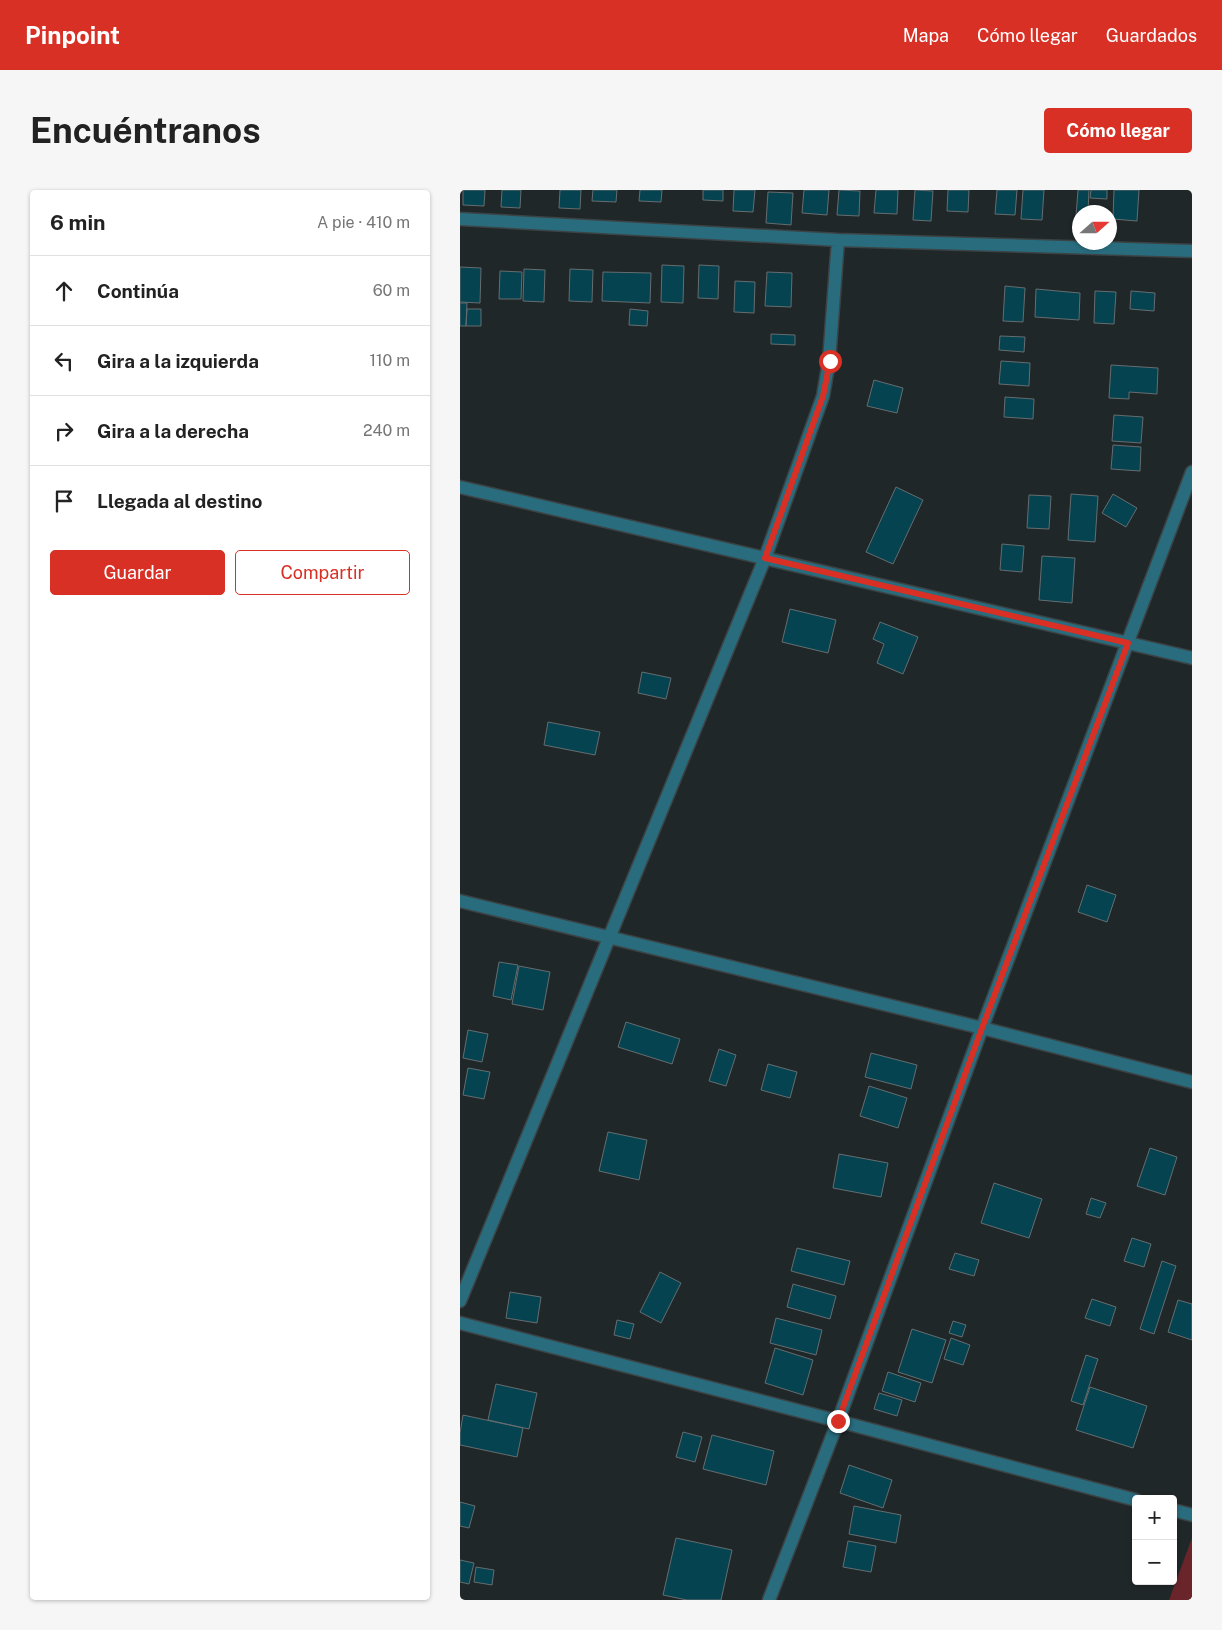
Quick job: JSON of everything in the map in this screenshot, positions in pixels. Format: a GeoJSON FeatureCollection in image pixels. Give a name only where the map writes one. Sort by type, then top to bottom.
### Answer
{"type":"FeatureCollection","features":[{"type":"Feature","properties":{"kind":"street"},"geometry":{"type":"LineString","coordinates":[[460,219],[838,240],[1192,251]]}},
{"type":"Feature","properties":{"kind":"street"},"geometry":{"type":"LineString","coordinates":[[460,1301],[765,558],[823,396],[830,361],[838,240]]}},
{"type":"Feature","properties":{"kind":"street"},"geometry":{"type":"LineString","coordinates":[[769,1600],[838,1421],[982,1028],[1192,472]]}},
{"type":"Feature","properties":{"kind":"street"},"geometry":{"type":"LineString","coordinates":[[460,487],[1192,658]]}},
{"type":"Feature","properties":{"kind":"street"},"geometry":{"type":"LineString","coordinates":[[460,901],[982,1028],[1192,1082]]}},
{"type":"Feature","properties":{"kind":"street"},"geometry":{"type":"LineString","coordinates":[[460,1323],[1132,1499]]}},
{"type":"Feature","properties":{"kind":"street"},"geometry":{"type":"LineString","coordinates":[[1177,1511],[1192,1515]]}},
{"type":"Feature","properties":{"kind":"shaded area"},"geometry":{"type":"Polygon","coordinates":[[[1192,1538],[1192,1600],[1169,1600],[1175,1585],[1177,1585],[1177,1578],[1192,1538]]]}},
{"type":"Feature","properties":{"kind":"building"},"geometry":{"type":"Polygon","coordinates":[[[463,190],[485,190],[484,206],[463,205],[463,190]]]}},
{"type":"Feature","properties":{"kind":"building"},"geometry":{"type":"Polygon","coordinates":[[[502,190],[521,190],[520,208],[501,207],[502,190]]]}},
{"type":"Feature","properties":{"kind":"building"},"geometry":{"type":"Polygon","coordinates":[[[560,190],[581,190],[580,209],[559,208],[560,190]]]}},
{"type":"Feature","properties":{"kind":"building"},"geometry":{"type":"Polygon","coordinates":[[[593,190],[617,190],[616,202],[592,201],[593,190]]]}},
{"type":"Feature","properties":{"kind":"building"},"geometry":{"type":"Polygon","coordinates":[[[640,190],[662,190],[661,202],[639,201],[640,190]]]}},
{"type":"Feature","properties":{"kind":"building"},"geometry":{"type":"Polygon","coordinates":[[[703,190],[723,190],[723,201],[703,200],[703,190]]]}},
{"type":"Feature","properties":{"kind":"building"},"geometry":{"type":"Polygon","coordinates":[[[734,190],[755,190],[753,212],[733,211],[734,190]]]}},
{"type":"Feature","properties":{"kind":"building"},"geometry":{"type":"Polygon","coordinates":[[[804,190],[829,190],[827,215],[802,213],[804,190]]]}},
{"type":"Feature","properties":{"kind":"building"},"geometry":{"type":"Polygon","coordinates":[[[839,190],[860,191],[859,216],[837,215],[839,190]]]}},
{"type":"Feature","properties":{"kind":"building"},"geometry":{"type":"Polygon","coordinates":[[[876,190],[898,190],[897,214],[874,213],[876,190]]]}},
{"type":"Feature","properties":{"kind":"building"},"geometry":{"type":"Polygon","coordinates":[[[915,190],[933,191],[931,221],[913,220],[915,190]]]}},
{"type":"Feature","properties":{"kind":"building"},"geometry":{"type":"Polygon","coordinates":[[[948,190],[969,190],[968,212],[947,211],[948,190]]]}},
{"type":"Feature","properties":{"kind":"building"},"geometry":{"type":"Polygon","coordinates":[[[997,190],[1017,190],[1015,215],[995,214],[997,190]]]}},
{"type":"Feature","properties":{"kind":"building"},"geometry":{"type":"Polygon","coordinates":[[[1023,190],[1044,190],[1042,220],[1021,219],[1023,190]]]}},
{"type":"Feature","properties":{"kind":"building"},"geometry":{"type":"Polygon","coordinates":[[[1078,190],[1089,190],[1088,205],[1077,205],[1078,190]]]}},
{"type":"Feature","properties":{"kind":"building"},"geometry":{"type":"Polygon","coordinates":[[[1091,190],[1107,190],[1107,199],[1090,198],[1091,190]]]}},
{"type":"Feature","properties":{"kind":"building"},"geometry":{"type":"Polygon","coordinates":[[[1114,190],[1139,190],[1137,221],[1117,219],[1117,205],[1113,205],[1114,190]]]}},
{"type":"Feature","properties":{"kind":"building"},"geometry":{"type":"Polygon","coordinates":[[[768,192],[793,193],[791,225],[766,223],[768,192]]]}},
{"type":"Feature","properties":{"kind":"building"},"geometry":{"type":"Polygon","coordinates":[[[662,265],[684,266],[683,303],[661,302],[662,265]]]}},
{"type":"Feature","properties":{"kind":"building"},"geometry":{"type":"Polygon","coordinates":[[[699,265],[719,266],[718,299],[698,298],[699,265]]]}},
{"type":"Feature","properties":{"kind":"building"},"geometry":{"type":"Polygon","coordinates":[[[460,267],[481,268],[480,303],[460,302],[460,267]]]}},
{"type":"Feature","properties":{"kind":"building"},"geometry":{"type":"Polygon","coordinates":[[[524,269],[545,270],[544,302],[523,301],[524,269]]]}},
{"type":"Feature","properties":{"kind":"building"},"geometry":{"type":"Polygon","coordinates":[[[570,269],[593,270],[592,302],[569,301],[570,269]]]}},
{"type":"Feature","properties":{"kind":"building"},"geometry":{"type":"Polygon","coordinates":[[[500,271],[522,272],[521,299],[499,299],[500,271]]]}},
{"type":"Feature","properties":{"kind":"building"},"geometry":{"type":"Polygon","coordinates":[[[603,272],[651,273],[650,303],[602,301],[603,272]]]}},
{"type":"Feature","properties":{"kind":"building"},"geometry":{"type":"Polygon","coordinates":[[[767,272],[792,273],[791,307],[765,306],[767,272]]]}},
{"type":"Feature","properties":{"kind":"building"},"geometry":{"type":"Polygon","coordinates":[[[735,281],[755,282],[754,313],[734,312],[735,281]]]}},
{"type":"Feature","properties":{"kind":"building"},"geometry":{"type":"Polygon","coordinates":[[[1005,286],[1025,288],[1023,322],[1003,321],[1005,286]]]}},
{"type":"Feature","properties":{"kind":"building"},"geometry":{"type":"Polygon","coordinates":[[[1036,289],[1080,293],[1079,320],[1035,317],[1036,289]]]}},
{"type":"Feature","properties":{"kind":"building"},"geometry":{"type":"Polygon","coordinates":[[[1095,291],[1116,292],[1114,324],[1094,323],[1095,291]]]}},
{"type":"Feature","properties":{"kind":"building"},"geometry":{"type":"Polygon","coordinates":[[[1131,291],[1155,293],[1154,311],[1130,309],[1131,291]]]}},
{"type":"Feature","properties":{"kind":"building"},"geometry":{"type":"Polygon","coordinates":[[[460,303],[467,303],[466,326],[460,326],[460,303]]]}},
{"type":"Feature","properties":{"kind":"building"},"geometry":{"type":"Polygon","coordinates":[[[467,309],[481,309],[481,326],[466,326],[467,309]]]}},
{"type":"Feature","properties":{"kind":"building"},"geometry":{"type":"Polygon","coordinates":[[[630,309],[648,311],[647,326],[629,325],[630,309]]]}},
{"type":"Feature","properties":{"kind":"building"},"geometry":{"type":"Polygon","coordinates":[[[771,334],[795,335],[795,345],[771,344],[771,334]]]}},
{"type":"Feature","properties":{"kind":"building"},"geometry":{"type":"Polygon","coordinates":[[[1000,336],[1025,337],[1024,352],[999,350],[1000,336]]]}},
{"type":"Feature","properties":{"kind":"building"},"geometry":{"type":"Polygon","coordinates":[[[1001,361],[1030,363],[1029,386],[999,384],[1001,361]]]}},
{"type":"Feature","properties":{"kind":"building"},"geometry":{"type":"Polygon","coordinates":[[[1111,365],[1158,368],[1157,394],[1129,392],[1129,399],[1109,398],[1111,365]]]}},
{"type":"Feature","properties":{"kind":"building"},"geometry":{"type":"Polygon","coordinates":[[[874,380],[903,388],[897,413],[867,406],[874,380]]]}},
{"type":"Feature","properties":{"kind":"building"},"geometry":{"type":"Polygon","coordinates":[[[1005,397],[1034,399],[1033,419],[1004,417],[1005,397]]]}},
{"type":"Feature","properties":{"kind":"building"},"geometry":{"type":"Polygon","coordinates":[[[1114,415],[1143,417],[1141,443],[1112,441],[1114,415]]]}},
{"type":"Feature","properties":{"kind":"building"},"geometry":{"type":"Polygon","coordinates":[[[1113,445],[1141,447],[1140,471],[1111,469],[1113,445]]]}},
{"type":"Feature","properties":{"kind":"building"},"geometry":{"type":"Polygon","coordinates":[[[896,487],[923,500],[893,564],[866,552],[896,487]]]}},
{"type":"Feature","properties":{"kind":"building"},"geometry":{"type":"Polygon","coordinates":[[[1071,494],[1098,496],[1095,542],[1068,540],[1071,494]]]}},
{"type":"Feature","properties":{"kind":"building"},"geometry":{"type":"Polygon","coordinates":[[[1113,494],[1137,508],[1126,527],[1102,513],[1113,494]]]}},
{"type":"Feature","properties":{"kind":"building"},"geometry":{"type":"Polygon","coordinates":[[[1029,495],[1051,496],[1049,529],[1027,528],[1029,495]]]}},
{"type":"Feature","properties":{"kind":"building"},"geometry":{"type":"Polygon","coordinates":[[[1002,544],[1024,546],[1022,572],[1000,570],[1002,544]]]}},
{"type":"Feature","properties":{"kind":"building"},"geometry":{"type":"Polygon","coordinates":[[[1042,556],[1075,558],[1072,603],[1039,600],[1042,556]]]}},
{"type":"Feature","properties":{"kind":"building"},"geometry":{"type":"Polygon","coordinates":[[[790,609],[836,620],[828,653],[782,642],[790,609]]]}},
{"type":"Feature","properties":{"kind":"building"},"geometry":{"type":"Polygon","coordinates":[[[880,622],[918,637],[903,674],[877,663],[884,644],[873,639],[880,622]]]}},
{"type":"Feature","properties":{"kind":"building"},"geometry":{"type":"Polygon","coordinates":[[[642,672],[671,678],[666,699],[638,693],[642,672]]]}},
{"type":"Feature","properties":{"kind":"building"},"geometry":{"type":"Polygon","coordinates":[[[548,722],[600,732],[595,755],[544,745],[548,722]]]}},
{"type":"Feature","properties":{"kind":"building"},"geometry":{"type":"Polygon","coordinates":[[[1087,885],[1116,895],[1107,922],[1078,912],[1087,885]]]}},
{"type":"Feature","properties":{"kind":"building"},"geometry":{"type":"Polygon","coordinates":[[[499,962],[518,965],[511,1000],[493,996],[499,962]]]}},
{"type":"Feature","properties":{"kind":"building"},"geometry":{"type":"Polygon","coordinates":[[[519,966],[550,972],[543,1010],[512,1004],[519,966]]]}},
{"type":"Feature","properties":{"kind":"building"},"geometry":{"type":"Polygon","coordinates":[[[626,1022],[680,1039],[672,1064],[618,1047],[626,1022]]]}},
{"type":"Feature","properties":{"kind":"building"},"geometry":{"type":"Polygon","coordinates":[[[468,1030],[488,1034],[482,1062],[463,1058],[468,1030]]]}},
{"type":"Feature","properties":{"kind":"building"},"geometry":{"type":"Polygon","coordinates":[[[719,1049],[736,1055],[726,1086],[709,1081],[719,1049]]]}},
{"type":"Feature","properties":{"kind":"building"},"geometry":{"type":"Polygon","coordinates":[[[871,1053],[917,1065],[911,1089],[865,1077],[871,1053]]]}},
{"type":"Feature","properties":{"kind":"building"},"geometry":{"type":"Polygon","coordinates":[[[768,1064],[797,1072],[790,1098],[761,1090],[768,1064]]]}},
{"type":"Feature","properties":{"kind":"building"},"geometry":{"type":"Polygon","coordinates":[[[468,1068],[490,1072],[484,1099],[463,1095],[468,1068]]]}},
{"type":"Feature","properties":{"kind":"building"},"geometry":{"type":"Polygon","coordinates":[[[869,1086],[907,1098],[898,1128],[860,1116],[869,1086]]]}},
{"type":"Feature","properties":{"kind":"building"},"geometry":{"type":"Polygon","coordinates":[[[608,1132],[647,1140],[639,1180],[599,1171],[608,1132]]]}},
{"type":"Feature","properties":{"kind":"building"},"geometry":{"type":"Polygon","coordinates":[[[1150,1148],[1177,1157],[1165,1195],[1137,1186],[1150,1148]]]}},
{"type":"Feature","properties":{"kind":"building"},"geometry":{"type":"Polygon","coordinates":[[[839,1154],[888,1163],[881,1197],[833,1188],[839,1154]]]}},
{"type":"Feature","properties":{"kind":"building"},"geometry":{"type":"Polygon","coordinates":[[[994,1183],[1042,1199],[1029,1238],[981,1223],[994,1183]]]}},
{"type":"Feature","properties":{"kind":"building"},"geometry":{"type":"Polygon","coordinates":[[[1091,1198],[1106,1203],[1100,1218],[1086,1214],[1091,1198]]]}},
{"type":"Feature","properties":{"kind":"building"},"geometry":{"type":"Polygon","coordinates":[[[1132,1238],[1151,1244],[1144,1267],[1124,1261],[1132,1238]]]}},
{"type":"Feature","properties":{"kind":"building"},"geometry":{"type":"Polygon","coordinates":[[[797,1248],[850,1261],[844,1285],[791,1271],[797,1248]]]}},
{"type":"Feature","properties":{"kind":"building"},"geometry":{"type":"Polygon","coordinates":[[[955,1253],[979,1260],[974,1276],[949,1269],[955,1253]]]}},
{"type":"Feature","properties":{"kind":"building"},"geometry":{"type":"Polygon","coordinates":[[[1162,1261],[1176,1266],[1154,1334],[1140,1329],[1162,1261]]]}},
{"type":"Feature","properties":{"kind":"building"},"geometry":{"type":"Polygon","coordinates":[[[660,1272],[681,1283],[661,1323],[640,1312],[660,1272]]]}},
{"type":"Feature","properties":{"kind":"building"},"geometry":{"type":"Polygon","coordinates":[[[793,1284],[836,1296],[830,1319],[787,1307],[793,1284]]]}},
{"type":"Feature","properties":{"kind":"building"},"geometry":{"type":"Polygon","coordinates":[[[510,1292],[541,1297],[537,1323],[506,1318],[510,1292]]]}},
{"type":"Feature","properties":{"kind":"building"},"geometry":{"type":"Polygon","coordinates":[[[1092,1299],[1116,1307],[1110,1326],[1085,1318],[1092,1299]]]}},
{"type":"Feature","properties":{"kind":"building"},"geometry":{"type":"Polygon","coordinates":[[[1178,1300],[1192,1304],[1192,1340],[1168,1332],[1178,1300]]]}},
{"type":"Feature","properties":{"kind":"building"},"geometry":{"type":"Polygon","coordinates":[[[776,1318],[822,1330],[816,1355],[770,1343],[776,1318]]]}},
{"type":"Feature","properties":{"kind":"building"},"geometry":{"type":"Polygon","coordinates":[[[617,1320],[634,1324],[630,1339],[614,1335],[617,1320]]]}},
{"type":"Feature","properties":{"kind":"building"},"geometry":{"type":"Polygon","coordinates":[[[953,1321],[966,1325],[962,1337],[949,1333],[953,1321]]]}},
{"type":"Feature","properties":{"kind":"building"},"geometry":{"type":"Polygon","coordinates":[[[912,1329],[946,1340],[932,1383],[898,1372],[912,1329]]]}},
{"type":"Feature","properties":{"kind":"building"},"geometry":{"type":"Polygon","coordinates":[[[951,1338],[970,1345],[963,1365],[944,1359],[951,1338]]]}},
{"type":"Feature","properties":{"kind":"building"},"geometry":{"type":"Polygon","coordinates":[[[775,1348],[813,1360],[803,1395],[765,1383],[775,1348]]]}},
{"type":"Feature","properties":{"kind":"building"},"geometry":{"type":"Polygon","coordinates":[[[1086,1355],[1098,1359],[1083,1405],[1071,1401],[1086,1355]]]}},
{"type":"Feature","properties":{"kind":"building"},"geometry":{"type":"Polygon","coordinates":[[[888,1372],[921,1383],[915,1402],[882,1391],[888,1372]]]}},
{"type":"Feature","properties":{"kind":"building"},"geometry":{"type":"Polygon","coordinates":[[[496,1384],[537,1393],[529,1429],[488,1420],[496,1384]]]}},
{"type":"Feature","properties":{"kind":"building"},"geometry":{"type":"Polygon","coordinates":[[[1090,1387],[1147,1406],[1133,1448],[1076,1430],[1090,1387]]]}},
{"type":"Feature","properties":{"kind":"building"},"geometry":{"type":"Polygon","coordinates":[[[879,1393],[902,1400],[897,1416],[874,1409],[879,1393]]]}},
{"type":"Feature","properties":{"kind":"building"},"geometry":{"type":"Polygon","coordinates":[[[463,1415],[523,1428],[517,1457],[460,1445],[463,1415]]]}},
{"type":"Feature","properties":{"kind":"building"},"geometry":{"type":"Polygon","coordinates":[[[683,1432],[702,1437],[695,1462],[676,1457],[683,1432]]]}},
{"type":"Feature","properties":{"kind":"building"},"geometry":{"type":"Polygon","coordinates":[[[712,1435],[774,1451],[766,1485],[703,1469],[712,1435]]]}},
{"type":"Feature","properties":{"kind":"building"},"geometry":{"type":"Polygon","coordinates":[[[849,1465],[892,1480],[883,1508],[840,1493],[849,1465]]]}},
{"type":"Feature","properties":{"kind":"building"},"geometry":{"type":"Polygon","coordinates":[[[460,1502],[475,1506],[469,1528],[460,1526],[460,1502]]]}},
{"type":"Feature","properties":{"kind":"building"},"geometry":{"type":"Polygon","coordinates":[[[854,1506],[901,1515],[896,1543],[849,1534],[854,1506]]]}},
{"type":"Feature","properties":{"kind":"building"},"geometry":{"type":"Polygon","coordinates":[[[676,1538],[732,1550],[721,1600],[687,1600],[663,1595],[676,1538]]]}},
{"type":"Feature","properties":{"kind":"building"},"geometry":{"type":"Polygon","coordinates":[[[848,1541],[876,1546],[871,1572],[843,1567],[848,1541]]]}},
{"type":"Feature","properties":{"kind":"building"},"geometry":{"type":"Polygon","coordinates":[[[460,1560],[474,1563],[469,1584],[460,1582],[460,1560]]]}},
{"type":"Feature","properties":{"kind":"building"},"geometry":{"type":"Polygon","coordinates":[[[476,1567],[494,1570],[492,1585],[474,1582],[476,1567]]]}},
{"type":"Feature","properties":{"kind":"route"},"geometry":{"type":"LineString","coordinates":[[830,361],[823,396],[765,558],[1128,643],[982,1028],[838,1421]]}}]}
